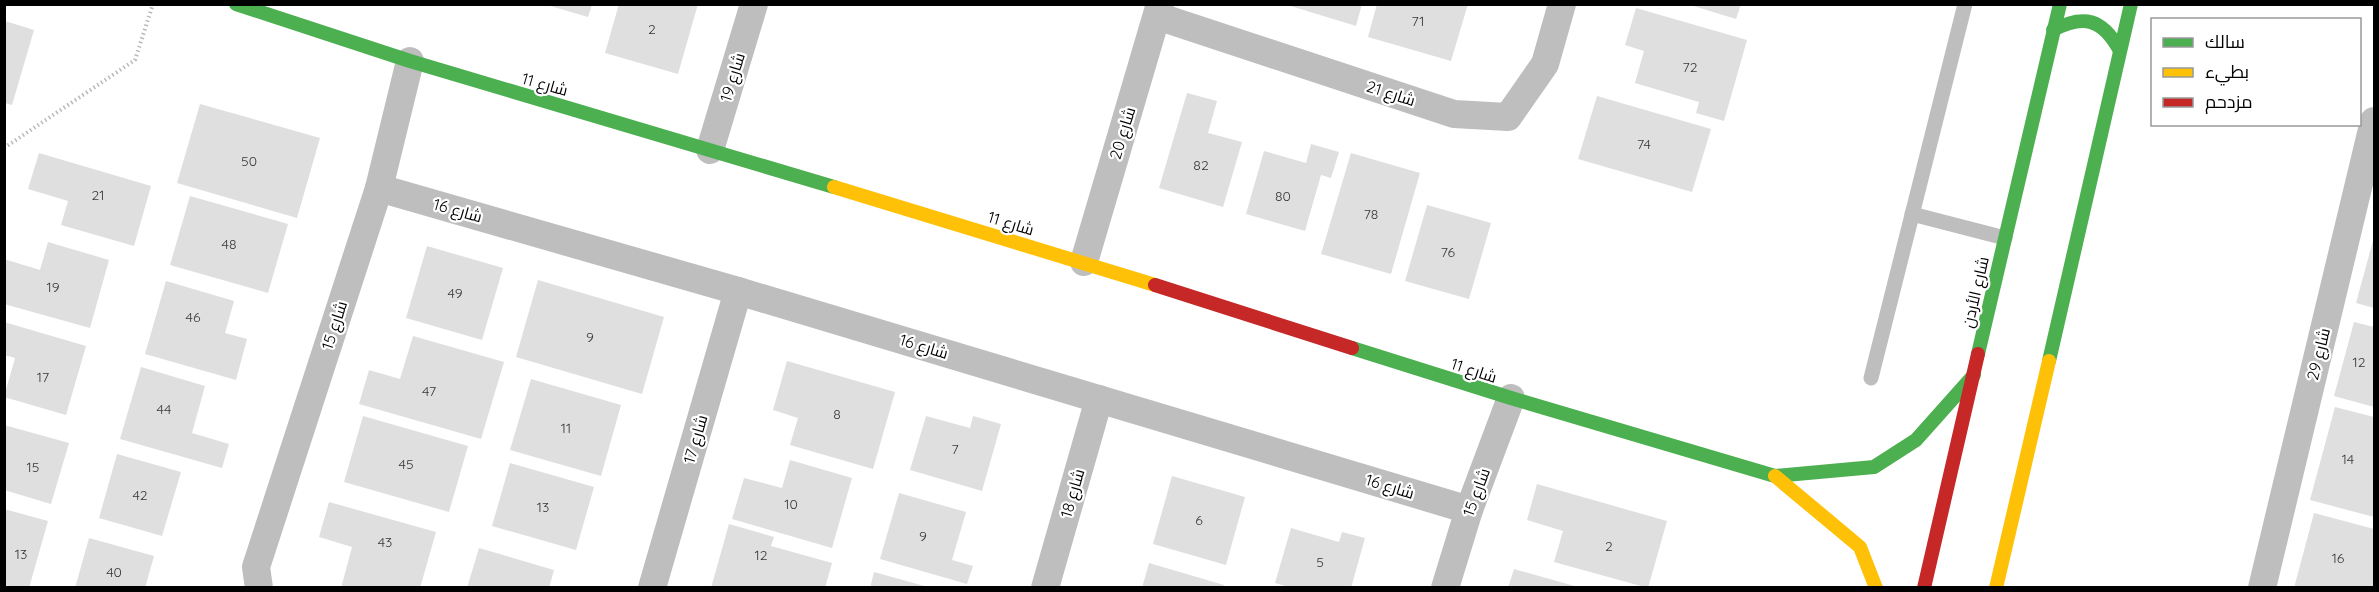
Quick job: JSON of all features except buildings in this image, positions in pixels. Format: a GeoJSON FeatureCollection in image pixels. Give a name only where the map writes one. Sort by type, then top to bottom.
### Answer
{"type":"FeatureCollection","features":[{"type":"Feature","properties":{"kind":"street","name":"شارع 11"},"geometry":{"type":"LineString","coordinates":[[236,4],[410,61],[1084,262],[1510,398],[1775,476],[1874,467],[1916,440],[1974,375]]}},
{"type":"Feature","properties":{"kind":"street","name":"شارع 19"},"geometry":{"type":"LineString","coordinates":[[710,150],[754,4]]}},
{"type":"Feature","properties":{"kind":"street","name":"شارع 21"},"geometry":{"type":"LineString","coordinates":[[1158,10],[1454,114],[1508,117],[1545,64],[1562,4]]}},
{"type":"Feature","properties":{"kind":"street","name":"شارع الأردن"},"geometry":{"type":"LineString","coordinates":[[1924,588],[2060,4]]}},
{"type":"Feature","properties":{"kind":"street"},"geometry":{"type":"LineString","coordinates":[[1996,588],[2131,4]]}},
{"type":"Feature","properties":{"kind":"street","name":"شارع 20"},"geometry":{"type":"LineString","coordinates":[[1084,262],[1158,10]]}},
{"type":"Feature","properties":{"kind":"street"},"geometry":{"type":"LineString","coordinates":[[2053,30],[2065,23],[2079,20],[2092,21],[2104,27],[2114,37],[2120,49]]}},
{"type":"Feature","properties":{"kind":"street","name":"شارع 15"},"geometry":{"type":"LineString","coordinates":[[259,588],[256,567],[379,188],[410,61]]}},
{"type":"Feature","properties":{"kind":"street","name":"شارع 29"},"geometry":{"type":"LineString","coordinates":[[2262,588],[2374,121]]}},
{"type":"Feature","properties":{"kind":"street","name":"شارع 16"},"geometry":{"type":"LineString","coordinates":[[379,188],[738,291],[1468,510]]}},
{"type":"Feature","properties":{"kind":"street","name":"شارع 17"},"geometry":{"type":"LineString","coordinates":[[651,588],[738,291]]}},
{"type":"Feature","properties":{"kind":"street","name":"شارع 15"},"geometry":{"type":"LineString","coordinates":[[1445,588],[1468,510],[1510,398]]}},
{"type":"Feature","properties":{"kind":"street","name":"شارع 18"},"geometry":{"type":"LineString","coordinates":[[1045,588],[1099,399]]}},
{"type":"Feature","properties":{"kind":"street","name":"شارع 11"},"geometry":{"type":"LineString","coordinates":[[1775,476],[1860,547],[1876,588]]}},
{"type":"Feature","properties":{"kind":"lane"},"geometry":{"type":"LineString","coordinates":[[1871,378],[1965,4]]}},
{"type":"Feature","properties":{"kind":"lane"},"geometry":{"type":"LineString","coordinates":[[1912,214],[2005,238]]}},
{"type":"Feature","properties":{"kind":"path"},"geometry":{"type":"LineString","coordinates":[[4,148],[135,60],[153,4]]}},
{"type":"Feature","properties":{"kind":"traffic: fast"},"geometry":{"type":"LineString","coordinates":[[236,4],[410,61],[834,187]]}},
{"type":"Feature","properties":{"kind":"traffic: fast"},"geometry":{"type":"LineString","coordinates":[[1978,354],[2060,4]]}},
{"type":"Feature","properties":{"kind":"traffic: fast"},"geometry":{"type":"LineString","coordinates":[[2049,361],[2131,4]]}},
{"type":"Feature","properties":{"kind":"traffic: fast"},"geometry":{"type":"LineString","coordinates":[[2053,30],[2074,22],[2091,22],[2106,31],[2119,49]]}},
{"type":"Feature","properties":{"kind":"traffic: fast"},"geometry":{"type":"LineString","coordinates":[[1352,348],[1511,398],[1775,476],[1874,467],[1916,440],[1974,375]]}},
{"type":"Feature","properties":{"kind":"traffic: slow"},"geometry":{"type":"LineString","coordinates":[[834,187],[1155,285]]}},
{"type":"Feature","properties":{"kind":"traffic: slow"},"geometry":{"type":"LineString","coordinates":[[1996,588],[2049,361]]}},
{"type":"Feature","properties":{"kind":"traffic: slow"},"geometry":{"type":"LineString","coordinates":[[1775,476],[1860,547],[1876,588]]}},
{"type":"Feature","properties":{"kind":"traffic: jam"},"geometry":{"type":"LineString","coordinates":[[1155,285],[1352,348]]}},
{"type":"Feature","properties":{"kind":"traffic: jam"},"geometry":{"type":"LineString","coordinates":[[1924,588],[1978,354]]}}]}
